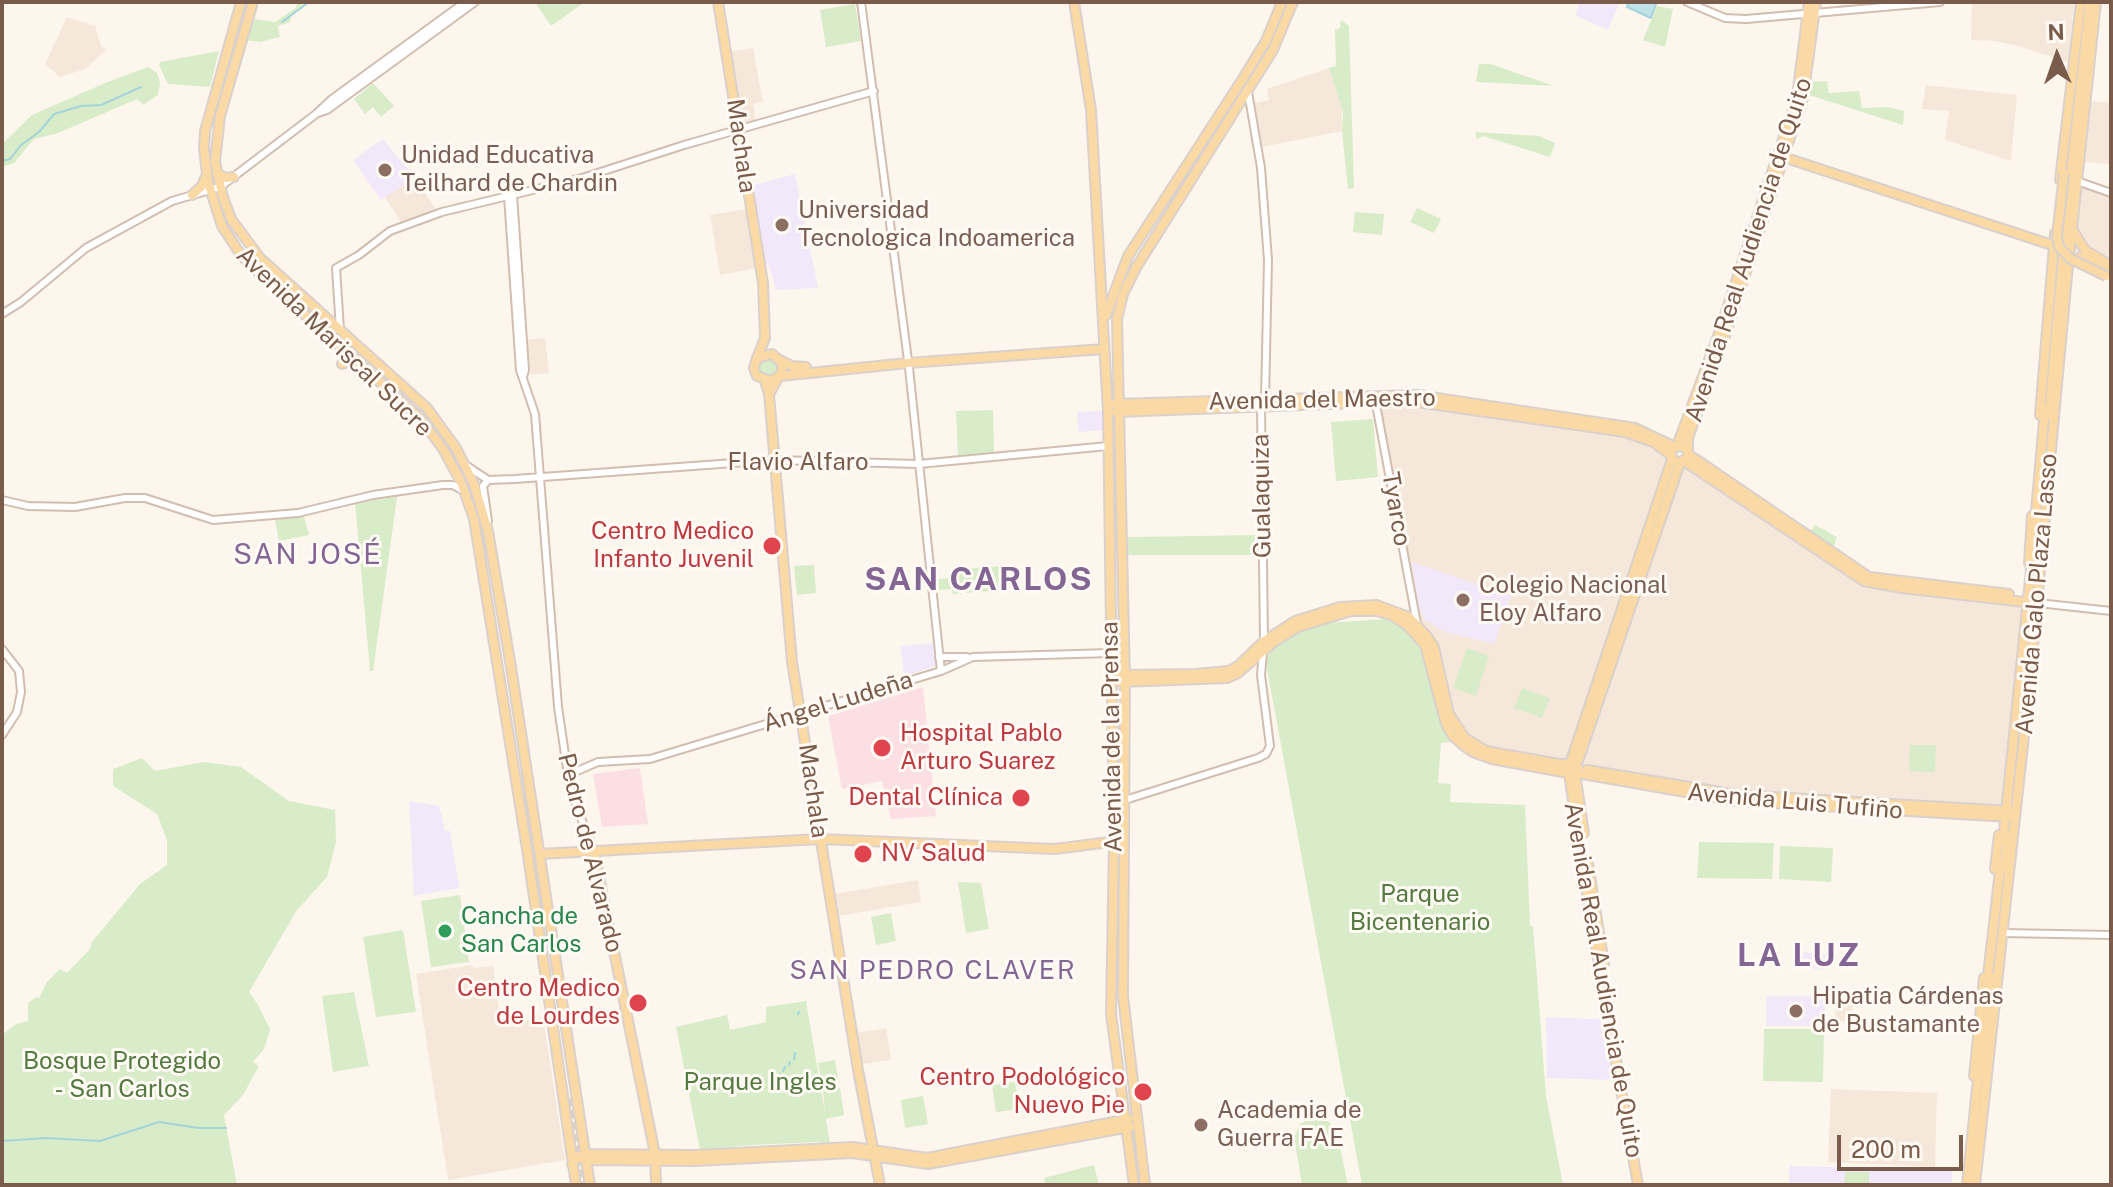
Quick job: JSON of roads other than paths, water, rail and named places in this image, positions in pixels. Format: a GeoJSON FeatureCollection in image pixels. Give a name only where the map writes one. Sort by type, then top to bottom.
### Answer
{"type":"FeatureCollection","features":[{"type":"Feature","properties":{"kind":"main road","name":"Avenida Mariscal Sucre"},"geometry":{"type":"LineString","coordinates":[[241,2],[207,121],[204,149],[206,168],[231,219],[260,258],[310,304],[357,359],[421,419],[454,469],[465,492],[476,529],[576,1185]]}},
{"type":"Feature","properties":{"kind":"main road","name":"Avenida Mariscal Sucre"},"geometry":{"type":"LineString","coordinates":[[253,2],[222,106],[215,151],[217,173],[214,204],[228,239],[241,255],[303,311],[340,330],[427,408],[443,427],[474,484],[488,531],[589,1185]]}},
{"type":"Feature","properties":{"kind":"main road","name":"Machala"},"geometry":{"type":"LineString","coordinates":[[718,2],[763,283],[765,338],[757,358]]}},
{"type":"Feature","properties":{"kind":"main road","name":"Avenida de la Prensa"},"geometry":{"type":"LineString","coordinates":[[1074,2],[1091,110],[1108,294],[1104,349],[1108,409],[1114,841],[1111,1014],[1134,1185]]}},
{"type":"Feature","properties":{"kind":"main road"},"geometry":{"type":"LineString","coordinates":[[1108,294],[1133,247],[1266,41],[1282,2]]}},
{"type":"Feature","properties":{"kind":"main road","name":"Avenida de la Prensa"},"geometry":{"type":"LineString","coordinates":[[1145,1185],[1123,996],[1125,678],[1117,357],[1120,302],[1132,275],[1273,50],[1293,2]]}},
{"type":"Feature","properties":{"kind":"main road","name":"Avenida Real Audiencia de Quito"},"geometry":{"type":"LineString","coordinates":[[1575,772],[1807,79],[1809,2]]}},
{"type":"Feature","properties":{"kind":"main road","name":"Avenida Real Audiencia de Quito"},"geometry":{"type":"LineString","coordinates":[[1811,15],[1816,2]]}},
{"type":"Feature","properties":{"kind":"main road","name":"Avenida Galo Plaza Lasso"},"geometry":{"type":"LineString","coordinates":[[2030,600],[2052,245],[2063,153],[2089,2]]}},
{"type":"Feature","properties":{"kind":"main road","name":"Avenida Galo Plaza Lasso"},"geometry":{"type":"LineString","coordinates":[[1969,1185],[2002,933],[2008,813],[2077,181],[2089,2]]}},
{"type":"Feature","properties":{"kind":"main road","name":"Avenida Galo Plaza Lasso"},"geometry":{"type":"LineString","coordinates":[[1969,1185],[2089,2]]}},
{"type":"Feature","properties":{"kind":"main road"},"geometry":{"type":"LineString","coordinates":[[2063,153],[2064,174],[2057,236],[2059,247],[2071,259],[2110,274]]}},
{"type":"Feature","properties":{"kind":"main road"},"geometry":{"type":"LineString","coordinates":[[1780,156],[2047,240],[2052,245]]}},
{"type":"Feature","properties":{"kind":"main road"},"geometry":{"type":"LineString","coordinates":[[192,195],[203,185],[206,168]]}},
{"type":"Feature","properties":{"kind":"main road"},"geometry":{"type":"LineString","coordinates":[[217,173],[225,178],[234,177]]}},
{"type":"Feature","properties":{"kind":"main road"},"geometry":{"type":"LineString","coordinates":[[192,195],[206,196],[214,204]]}},
{"type":"Feature","properties":{"kind":"main road"},"geometry":{"type":"LineString","coordinates":[[2072,230],[2085,250],[2110,274]]}},
{"type":"Feature","properties":{"kind":"main road"},"geometry":{"type":"LineString","coordinates":[[2081,257],[2110,274]]}},
{"type":"Feature","properties":{"kind":"main road"},"geometry":{"type":"LineString","coordinates":[[2067,276],[2074,269],[2082,268],[2110,274]]}},
{"type":"Feature","properties":{"kind":"main road"},"geometry":{"type":"LineString","coordinates":[[2046,336],[2053,281]]}},
{"type":"Feature","properties":{"kind":"main road"},"geometry":{"type":"LineString","coordinates":[[303,311],[310,304]]}},
{"type":"Feature","properties":{"kind":"main road","name":"Machala"},"geometry":{"type":"LineString","coordinates":[[765,338],[778,358]]}},
{"type":"Feature","properties":{"kind":"main road"},"geometry":{"type":"LineString","coordinates":[[1106,338],[1117,357]]}},
{"type":"Feature","properties":{"kind":"main road"},"geometry":{"type":"LineString","coordinates":[[908,363],[902,360],[800,367],[767,353],[757,358],[755,373],[765,381],[908,363],[1104,349]]}},
{"type":"Feature","properties":{"kind":"main road"},"geometry":{"type":"LineString","coordinates":[[769,394],[782,367],[778,358]]}},
{"type":"Feature","properties":{"kind":"main road"},"geometry":{"type":"LineString","coordinates":[[342,364],[357,359]]}},
{"type":"Feature","properties":{"kind":"main road","name":"Machala"},"geometry":{"type":"LineString","coordinates":[[765,381],[769,394],[789,635],[820,839],[872,1153],[880,1185]]}},
{"type":"Feature","properties":{"kind":"main road","name":"Avenida del Maestro"},"geometry":{"type":"LineString","coordinates":[[1108,409],[1398,398],[1635,428],[1679,454],[1868,583],[2030,600]]}},
{"type":"Feature","properties":{"kind":"main road","name":"Avenida Real Audiencia de Quito"},"geometry":{"type":"LineString","coordinates":[[1640,1185],[1592,925],[1574,755],[1659,515]]}},
{"type":"Feature","properties":{"kind":"main road","name":"Avenida Luis Tufiño"},"geometry":{"type":"LineString","coordinates":[[1112,679],[1229,671],[1264,641],[1287,628],[1313,615],[1361,604],[1392,609],[1417,624],[1434,647],[1441,708],[1453,736],[1473,752],[1737,801],[2008,813]]}},
{"type":"Feature","properties":{"kind":"main road","name":"Avenida Luis Tufiño"},"geometry":{"type":"LineString","coordinates":[[1125,678],[1227,678],[1262,653],[1287,628],[1351,611],[1371,610],[1391,615],[1418,635],[1438,676]]}},
{"type":"Feature","properties":{"kind":"main road"},"geometry":{"type":"LineString","coordinates":[[1554,764],[1574,755]]}},
{"type":"Feature","properties":{"kind":"main road"},"geometry":{"type":"LineString","coordinates":[[512,760],[524,758]]}},
{"type":"Feature","properties":{"kind":"main road","name":"Avenida Luis Tufiño"},"geometry":{"type":"LineString","coordinates":[[1512,760],[1554,764],[1575,772]]}},
{"type":"Feature","properties":{"kind":"main road"},"geometry":{"type":"LineString","coordinates":[[540,854],[820,839],[1055,849],[1125,839]]}},
{"type":"Feature","properties":{"kind":"main road","name":"Pedro de Alvarado"},"geometry":{"type":"LineString","coordinates":[[594,852],[655,1157],[656,1185]]}},
{"type":"Feature","properties":{"kind":"main road","name":"Avenida Mariscal Sucre"},"geometry":{"type":"LineString","coordinates":[[544,965],[549,976],[570,1098],[557,998],[556,961]]}},
{"type":"Feature","properties":{"kind":"main road"},"geometry":{"type":"LineString","coordinates":[[572,1164],[587,1157],[655,1157],[695,1161],[852,1153],[872,1153],[921,1164],[935,1163],[1138,1122]]}},
{"type":"Feature","properties":{"kind":"main road"},"geometry":{"type":"LineString","coordinates":[[567,1130],[574,1142],[580,1140],[582,1134]]}},
{"type":"Feature","properties":{"kind":"main road"},"geometry":{"type":"LineString","coordinates":[[576,1185],[577,1180],[583,1178],[589,1185]]}},
{"type":"Feature","properties":{"kind":"street"},"geometry":{"type":"LineString","coordinates":[[2,314],[86,248],[172,201],[215,188],[234,177],[332,99],[465,2]]}},
{"type":"Feature","properties":{"kind":"street"},"geometry":{"type":"LineString","coordinates":[[316,114],[327,110],[475,2]]}},
{"type":"Feature","properties":{"kind":"street"},"geometry":{"type":"LineString","coordinates":[[861,2],[908,363],[941,671]]}},
{"type":"Feature","properties":{"kind":"street"},"geometry":{"type":"LineString","coordinates":[[1687,2],[1725,18],[1811,15],[1940,2]]}},
{"type":"Feature","properties":{"kind":"street"},"geometry":{"type":"LineString","coordinates":[[340,330],[336,268],[390,231],[419,219],[582,178],[874,91]]}},
{"type":"Feature","properties":{"kind":"street","name":"Gualaquiza"},"geometry":{"type":"LineString","coordinates":[[1125,800],[1258,758],[1268,751],[1271,741],[1261,675],[1264,641],[1263,403],[1268,260],[1261,168],[1248,92]]}},
{"type":"Feature","properties":{"kind":"street"},"geometry":{"type":"LineString","coordinates":[[2077,181],[2111,193]]}},
{"type":"Feature","properties":{"kind":"street","name":"Pedro de Alvarado"},"geometry":{"type":"LineString","coordinates":[[511,196],[525,370],[523,377],[535,414],[554,678],[568,775],[594,852]]}},
{"type":"Feature","properties":{"kind":"street","name":"Tyarco"},"geometry":{"type":"LineString","coordinates":[[1375,398],[1417,624]]}},
{"type":"Feature","properties":{"kind":"street","name":"Flavio Alfaro"},"geometry":{"type":"LineString","coordinates":[[488,480],[775,460],[919,464],[1108,446]]}},
{"type":"Feature","properties":{"kind":"street"},"geometry":{"type":"LineString","coordinates":[[464,464],[488,480],[483,485],[488,531]]}},
{"type":"Feature","properties":{"kind":"street"},"geometry":{"type":"LineString","coordinates":[[443,485],[452,479],[454,469]]}},
{"type":"Feature","properties":{"kind":"street"},"geometry":{"type":"LineString","coordinates":[[2,500],[28,506],[75,507],[125,498],[145,498],[213,520],[298,513],[373,495],[443,485],[453,485],[465,492]]}},
{"type":"Feature","properties":{"kind":"street"},"geometry":{"type":"LineString","coordinates":[[2030,600],[2111,611]]}},
{"type":"Feature","properties":{"kind":"street"},"geometry":{"type":"LineString","coordinates":[[2,649],[19,671],[21,692],[17,712],[2,735]]}},
{"type":"Feature","properties":{"kind":"street","name":"Ángel Ludeña"},"geometry":{"type":"LineString","coordinates":[[568,775],[598,762],[650,759],[941,671],[973,657],[1111,653]]}},
{"type":"Feature","properties":{"kind":"street"},"geometry":{"type":"LineString","coordinates":[[939,657],[973,657]]}},
{"type":"Feature","properties":{"kind":"street"},"geometry":{"type":"LineString","coordinates":[[2002,933],[2111,935]]}},
{"type":"Feature","properties":{"kind":"water"},"geometry":{"type":"Polygon","coordinates":[[[1628,2],[1657,2],[1651,18],[1627,7],[1628,2]]]}},
{"type":"Feature","properties":{"kind":"waterway"},"geometry":{"type":"LineString","coordinates":[[282,22],[309,2]]}},
{"type":"Feature","properties":{"kind":"waterway"},"geometry":{"type":"LineString","coordinates":[[2,161],[10,159],[54,114],[81,106],[101,105],[141,87]]}},
{"type":"Feature","properties":{"kind":"waterway"},"geometry":{"type":"LineString","coordinates":[[794,1059],[795,1053]]}},
{"type":"Feature","properties":{"kind":"waterway"},"geometry":{"type":"LineString","coordinates":[[783,1071],[785,1067]]}},
{"type":"Feature","properties":{"kind":"waterway"},"geometry":{"type":"LineString","coordinates":[[2,1141],[46,1138],[100,1141],[159,1122],[199,1128],[226,1128]]}},
{"type":"Feature","properties":{"kind":"tunnel"},"geometry":{"type":"LineString","coordinates":[[572,1098],[586,1185]]}},
{"type":"Feature","properties":{"kind":"place","name":"Unidad Educativa Teilhard de Chardin"},"geometry":{"type":"Point","coordinates":[385,170]}},
{"type":"Feature","properties":{"kind":"place","name":"Universidad Tecnologica Indoamerica"},"geometry":{"type":"Point","coordinates":[782,225]}},
{"type":"Feature","properties":{"kind":"place","name":"Centro Medico Infanto Juvenil"},"geometry":{"type":"Point","coordinates":[772,546]}},
{"type":"Feature","properties":{"kind":"place","name":"Colegio Nacional Eloy Alfaro"},"geometry":{"type":"Point","coordinates":[1463,600]}},
{"type":"Feature","properties":{"kind":"place","name":"Hospital Pablo Arturo Suarez"},"geometry":{"type":"Point","coordinates":[882,748]}},
{"type":"Feature","properties":{"kind":"place","name":"Dental Clínica"},"geometry":{"type":"Point","coordinates":[1021,798]}},
{"type":"Feature","properties":{"kind":"place","name":"NV Salud"},"geometry":{"type":"Point","coordinates":[863,854]}},
{"type":"Feature","properties":{"kind":"place","name":"Cancha de San Carlos"},"geometry":{"type":"Point","coordinates":[445,931]}},
{"type":"Feature","properties":{"kind":"place","name":"Centro Medico de Lourdes"},"geometry":{"type":"Point","coordinates":[638,1003]}},
{"type":"Feature","properties":{"kind":"place","name":"Hipatia Cárdenas de Bustamante"},"geometry":{"type":"Point","coordinates":[1796,1011]}},
{"type":"Feature","properties":{"kind":"place","name":"Centro Podológico Nuevo Pie"},"geometry":{"type":"Point","coordinates":[1143,1092]}},
{"type":"Feature","properties":{"kind":"place","name":"Academia de Guerra FAE"},"geometry":{"type":"Point","coordinates":[1201,1125]}},
{"type":"Feature","properties":{"kind":"district","name":"SAN JOSÉ"},"geometry":{"type":"Point","coordinates":[308,555]}},
{"type":"Feature","properties":{"kind":"district","name":"SAN CARLOS"},"geometry":{"type":"Point","coordinates":[979,580]}},
{"type":"Feature","properties":{"kind":"district","name":"LA LUZ"},"geometry":{"type":"Point","coordinates":[1799,956]}},
{"type":"Feature","properties":{"kind":"district","name":"SAN PEDRO CLAVER"},"geometry":{"type":"Point","coordinates":[933,971]}},
{"type":"Feature","properties":{"kind":"park label","name":"Parque Bicentenario"},"geometry":{"type":"Point","coordinates":[1420,909]}},
{"type":"Feature","properties":{"kind":"park label","name":"Bosque Protegido - San Carlos"},"geometry":{"type":"Point","coordinates":[122,1076]}},
{"type":"Feature","properties":{"kind":"park label","name":"Parque Ingles"},"geometry":{"type":"Point","coordinates":[760,1083]}}]}
